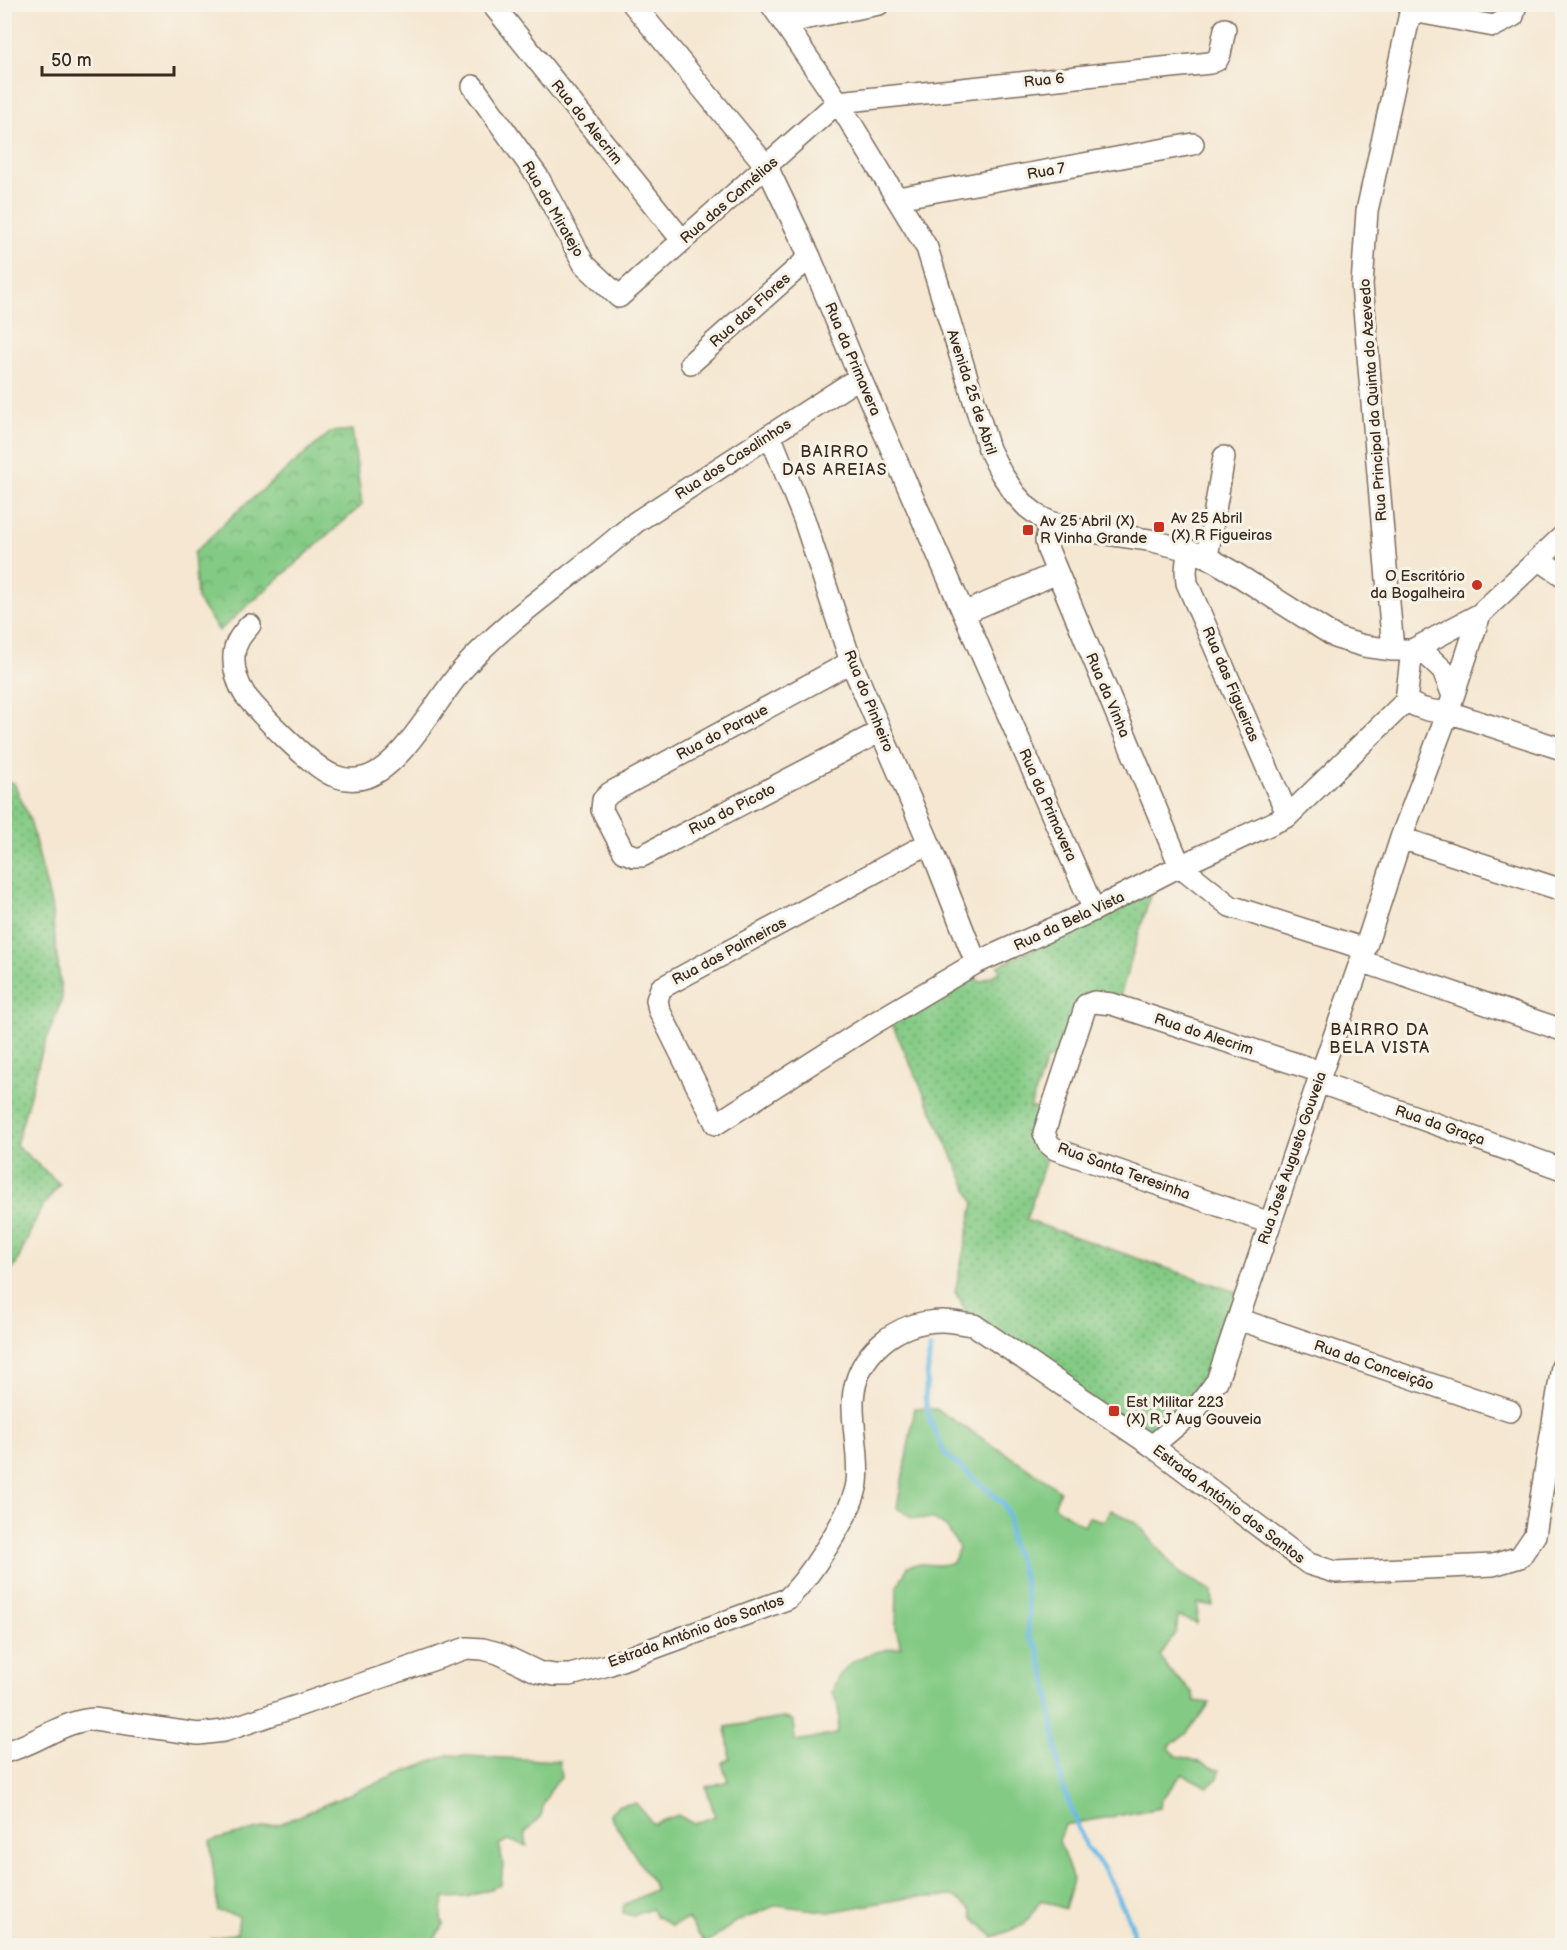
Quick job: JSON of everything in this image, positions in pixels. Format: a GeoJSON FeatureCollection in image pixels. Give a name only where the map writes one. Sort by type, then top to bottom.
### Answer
{"type":"FeatureCollection","features":[{"type":"Feature","properties":{"kind":"street","name":"Rua do Alecrim"},"geometry":{"type":"LineString","coordinates":[[492,4],[682,240]]}},
{"type":"Feature","properties":{"kind":"street","name":"Rua da Primavera"},"geometry":{"type":"LineString","coordinates":[[633,4],[766,166],[810,257],[860,377],[1094,910]]}},
{"type":"Feature","properties":{"kind":"street","name":"Avenida 25 de Abril"},"geometry":{"type":"LineString","coordinates":[[771,4],[838,102],[927,248],[989,448],[1001,473],[1027,507],[1050,522],[1079,530],[1149,540],[1197,553],[1233,572],[1337,638],[1364,646],[1402,650]]}},
{"type":"Feature","properties":{"kind":"street"},"geometry":{"type":"LineString","coordinates":[[785,25],[802,19],[879,4]]}},
{"type":"Feature","properties":{"kind":"street","name":"Rua Principal da Quinta do Azevedo"},"geometry":{"type":"LineString","coordinates":[[1406,701],[1362,285],[1367,211],[1412,8],[1494,26],[1513,16],[1516,4]]}},
{"type":"Feature","properties":{"kind":"street","name":"Rua 6"},"geometry":{"type":"LineString","coordinates":[[838,102],[1210,63],[1217,60],[1220,54],[1225,29]]}},
{"type":"Feature","properties":{"kind":"street","name":"Rua do Miratejo"},"geometry":{"type":"LineString","coordinates":[[473,86],[538,177],[584,264],[619,297]]}},
{"type":"Feature","properties":{"kind":"street","name":"Rua das Camélias"},"geometry":{"type":"LineString","coordinates":[[619,297],[838,102]]}},
{"type":"Feature","properties":{"kind":"street","name":"Rua 7"},"geometry":{"type":"LineString","coordinates":[[898,198],[1193,144]]}},
{"type":"Feature","properties":{"kind":"street","name":"Rua das Flores"},"geometry":{"type":"LineString","coordinates":[[691,363],[810,257]]}},
{"type":"Feature","properties":{"kind":"street","name":"Rua dos Casalinhos"},"geometry":{"type":"LineString","coordinates":[[250,625],[238,639],[233,654],[235,673],[244,693],[315,764],[331,774],[349,780],[369,776],[396,759],[462,669],[498,634],[636,522],[860,377]]}},
{"type":"Feature","properties":{"kind":"street","name":"Rua do Pinheiro"},"geometry":{"type":"LineString","coordinates":[[770,435],[804,519],[851,662],[929,843],[976,963]]}},
{"type":"Feature","properties":{"kind":"street","name":"Rua das Figueiras"},"geometry":{"type":"LineString","coordinates":[[1224,457],[1197,553],[1186,571],[1187,583],[1287,816]]}},
{"type":"Feature","properties":{"kind":"street","name":"Rua da Vinha"},"geometry":{"type":"LineString","coordinates":[[1050,522],[1046,541],[1057,573],[1180,867]]}},
{"type":"Feature","properties":{"kind":"street"},"geometry":{"type":"LineString","coordinates":[[1402,650],[1480,614],[1563,537]]}},
{"type":"Feature","properties":{"kind":"street"},"geometry":{"type":"LineString","coordinates":[[1540,560],[1563,575]]}},
{"type":"Feature","properties":{"kind":"street"},"geometry":{"type":"LineString","coordinates":[[964,613],[1057,573]]}},
{"type":"Feature","properties":{"kind":"street","name":"Rua José Augusto Gouveia"},"geometry":{"type":"LineString","coordinates":[[1152,1446],[1196,1409],[1217,1381],[1401,838],[1480,614]]}},
{"type":"Feature","properties":{"kind":"street"},"geometry":{"type":"LineString","coordinates":[[1402,650],[1428,656],[1443,670],[1450,704]]}},
{"type":"Feature","properties":{"kind":"street","name":"Rua do Parque"},"geometry":{"type":"LineString","coordinates":[[602,810],[603,800],[610,793],[851,662]]}},
{"type":"Feature","properties":{"kind":"street"},"geometry":{"type":"LineString","coordinates":[[1406,701],[1432,712],[1450,704],[1563,749]]}},
{"type":"Feature","properties":{"kind":"street","name":"Rua da Bela Vista"},"geometry":{"type":"LineString","coordinates":[[716,1124],[876,1022],[976,963],[1094,910],[1287,816],[1406,701]]}},
{"type":"Feature","properties":{"kind":"street","name":"Rua do Picoto"},"geometry":{"type":"LineString","coordinates":[[602,810],[624,852],[634,856],[642,855],[881,731]]}},
{"type":"Feature","properties":{"kind":"street"},"geometry":{"type":"LineString","coordinates":[[1401,838],[1563,890]]}},
{"type":"Feature","properties":{"kind":"street","name":"Rua das Palmeiras"},"geometry":{"type":"LineString","coordinates":[[716,1124],[659,1010],[657,1000],[661,988],[929,843]]}},
{"type":"Feature","properties":{"kind":"street"},"geometry":{"type":"LineString","coordinates":[[1180,867],[1230,906],[1563,1030]]}},
{"type":"Feature","properties":{"kind":"street","name":"Rua do Alecrim"},"geometry":{"type":"LineString","coordinates":[[1086,1005],[1094,1002],[1112,1005],[1320,1077]]}},
{"type":"Feature","properties":{"kind":"street","name":"Rua Santa Teresinha"},"geometry":{"type":"LineString","coordinates":[[1086,1005],[1044,1133],[1048,1143],[1055,1149],[1270,1222]]}},
{"type":"Feature","properties":{"kind":"street","name":"Rua da Graça"},"geometry":{"type":"LineString","coordinates":[[1320,1077],[1563,1169]]}},
{"type":"Feature","properties":{"kind":"street","name":"Rua da Conceição"},"geometry":{"type":"LineString","coordinates":[[1238,1318],[1510,1411]]}},
{"type":"Feature","properties":{"kind":"street","name":"Estrada António dos Santos"},"geometry":{"type":"LineString","coordinates":[[4,1752],[34,1742],[77,1720],[94,1719],[198,1734],[224,1731],[467,1648],[498,1653],[538,1672],[570,1675],[608,1665],[787,1599],[798,1589],[821,1557],[852,1500],[857,1482],[853,1400],[859,1371],[873,1349],[893,1334],[918,1324],[942,1321],[974,1325],[1152,1446],[1309,1564],[1335,1572],[1493,1565],[1520,1557],[1535,1535],[1563,1367]]}},
{"type":"Feature","properties":{"kind":"green space"},"geometry":{"type":"Polygon","coordinates":[[[352,430],[362,505],[219,631],[197,599],[194,553],[234,514],[331,432],[352,430]]]}},
{"type":"Feature","properties":{"kind":"green space"},"geometry":{"type":"Polygon","coordinates":[[[5,782],[14,783],[30,820],[51,904],[62,999],[41,1055],[16,1145],[60,1184],[40,1210],[15,1267],[5,1277],[5,782]]]}},
{"type":"Feature","properties":{"kind":"green space"},"geometry":{"type":"Polygon","coordinates":[[[1145,895],[1150,896],[1119,1000],[1096,992],[1082,996],[1060,1058],[1047,1059],[1030,1108],[1043,1108],[1036,1139],[1047,1156],[1026,1220],[1239,1293],[1215,1359],[1196,1395],[1173,1418],[1147,1437],[969,1316],[955,1292],[974,1203],[892,1024],[976,977],[979,982],[1000,972],[998,966],[1145,895]]]}},
{"type":"Feature","properties":{"kind":"green space"},"geometry":{"type":"Polygon","coordinates":[[[915,1408],[936,1409],[1027,1467],[1060,1491],[1054,1506],[1084,1526],[1089,1517],[1104,1521],[1111,1510],[1138,1524],[1179,1573],[1212,1591],[1213,1606],[1198,1603],[1197,1624],[1178,1616],[1176,1633],[1160,1655],[1168,1669],[1192,1692],[1195,1701],[1210,1703],[1187,1733],[1168,1747],[1177,1756],[1220,1770],[1218,1778],[1208,1787],[1182,1774],[1161,1800],[1160,1808],[1065,1825],[1059,1841],[1073,1880],[1065,1909],[1041,1900],[1024,1925],[993,1937],[974,1918],[971,1910],[953,1896],[907,1898],[829,1912],[777,1905],[736,1922],[705,1944],[688,1919],[672,1926],[656,1916],[651,1909],[633,1916],[623,1913],[624,1905],[656,1889],[609,1814],[619,1805],[636,1803],[653,1824],[678,1815],[694,1824],[715,1816],[706,1787],[728,1781],[722,1763],[730,1759],[726,1727],[783,1718],[793,1720],[795,1741],[837,1734],[839,1712],[832,1692],[843,1671],[858,1659],[901,1647],[896,1628],[897,1588],[908,1566],[914,1564],[942,1565],[954,1561],[959,1547],[947,1528],[934,1519],[912,1518],[897,1508],[915,1408]]]}},
{"type":"Feature","properties":{"kind":"green space"},"geometry":{"type":"Polygon","coordinates":[[[448,1755],[559,1761],[561,1778],[553,1786],[544,1803],[541,1816],[525,1833],[527,1846],[508,1840],[499,1845],[503,1863],[501,1885],[467,1897],[444,1898],[441,1919],[444,1924],[431,1945],[211,1945],[211,1939],[237,1933],[239,1916],[218,1911],[210,1841],[282,1823],[448,1755]]]}},
{"type":"Feature","properties":{"kind":"waterway"},"geometry":{"type":"LineString","coordinates":[[930,1348],[925,1398],[930,1420],[945,1454],[995,1496],[1004,1505],[1009,1517],[1010,1541],[1025,1583],[1029,1615],[1028,1636],[1039,1650],[1046,1676],[1062,1785],[1086,1847],[1104,1869],[1131,1923],[1135,1946]]}},
{"type":"Feature","properties":{"kind":"place","name":"Av 25 Abril (X) R Figueiras"},"geometry":{"type":"Point","coordinates":[1159,527]}},
{"type":"Feature","properties":{"kind":"place","name":"Av 25 Abril (X) R Vinha Grande"},"geometry":{"type":"Point","coordinates":[1028,530]}},
{"type":"Feature","properties":{"kind":"place","name":"O Escritório da Bogalheira"},"geometry":{"type":"Point","coordinates":[1477,585]}},
{"type":"Feature","properties":{"kind":"place","name":"Est Militar 223 (X) R J Aug Gouveia"},"geometry":{"type":"Point","coordinates":[1114,1411]}},
{"type":"Feature","properties":{"kind":"district","name":"BAIRRO DAS AREIAS"},"geometry":{"type":"Point","coordinates":[835,460]}},
{"type":"Feature","properties":{"kind":"district","name":"BAIRRO DA BELA VISTA"},"geometry":{"type":"Point","coordinates":[1380,1038]}}]}
